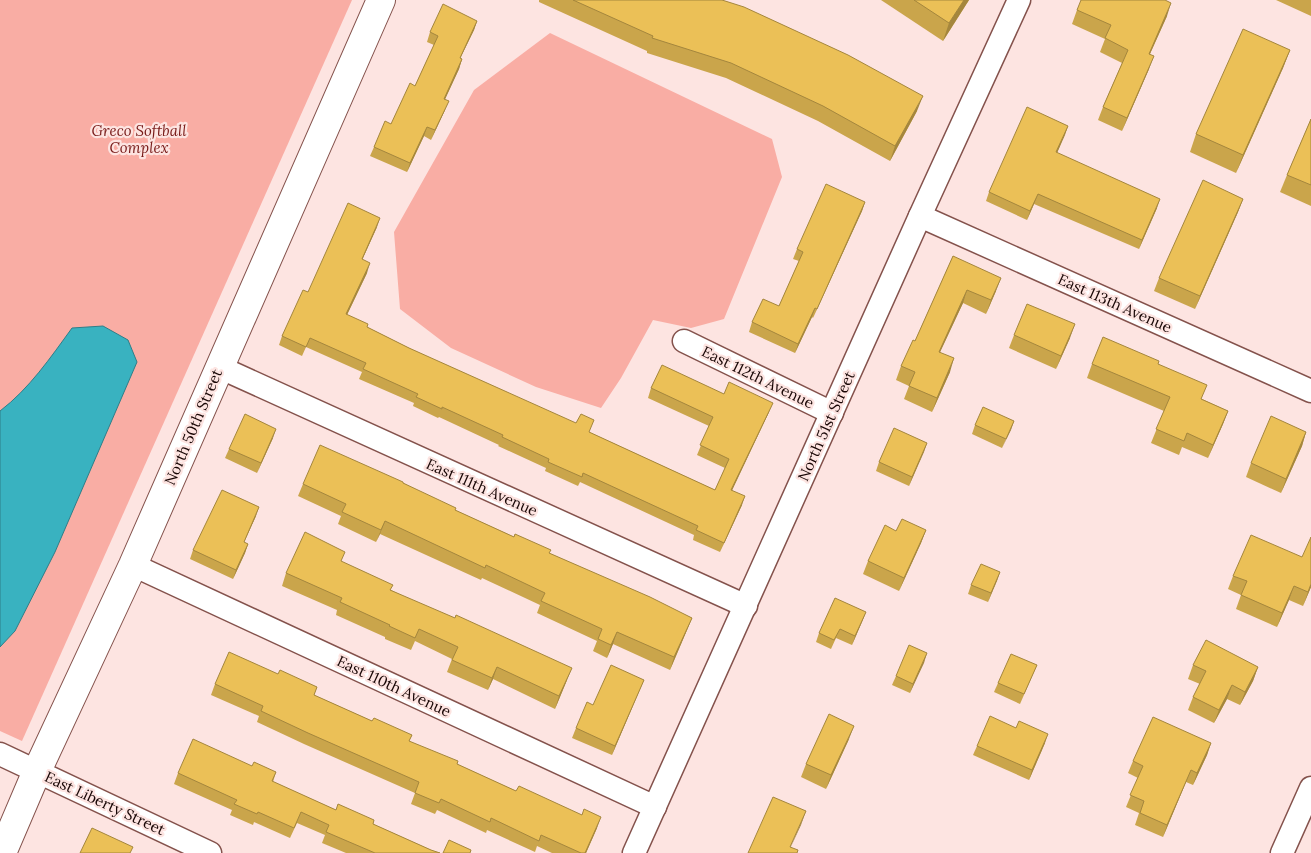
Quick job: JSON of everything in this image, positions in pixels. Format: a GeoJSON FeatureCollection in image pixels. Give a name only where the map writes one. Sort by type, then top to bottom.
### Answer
{"type":"FeatureCollection","features":[{"type":"Feature","properties":{"kind":"street","name":"North 50th Street"},"geometry":{"type":"LineString","coordinates":[[2,853],[37,771],[133,565],[218,367],[255,290],[381,0]]}},
{"type":"Feature","properties":{"kind":"street","name":"North 51st Street"},"geometry":{"type":"LineString","coordinates":[[634,853],[1019,0]]}},
{"type":"Feature","properties":{"kind":"street","name":"East 113th Avenue"},"geometry":{"type":"LineString","coordinates":[[920,216],[1311,391]]}},
{"type":"Feature","properties":{"kind":"street","name":"East 112th Avenue"},"geometry":{"type":"LineString","coordinates":[[684,341],[832,413]]}},
{"type":"Feature","properties":{"kind":"street","name":"East 111th Avenue"},"geometry":{"type":"LineString","coordinates":[[218,367],[746,606]]}},
{"type":"Feature","properties":{"kind":"street","name":"East 110th Avenue"},"geometry":{"type":"LineString","coordinates":[[133,565],[655,807]]}},
{"type":"Feature","properties":{"kind":"street","name":"East Liberty Street"},"geometry":{"type":"LineString","coordinates":[[0,754],[210,853]]}},
{"type":"Feature","properties":{"kind":"street"},"geometry":{"type":"LineString","coordinates":[[1282,853],[1311,788]]}},
{"type":"Feature","properties":{"kind":"green space","name":"Greco Softball Complex"},"geometry":{"type":"Polygon","coordinates":[[[0,0],[352,0],[22,741],[0,731],[0,0]]]}},
{"type":"Feature","properties":{"kind":"green space"},"geometry":{"type":"Polygon","coordinates":[[[550,33],[772,139],[782,177],[724,319],[691,328],[653,320],[621,378],[601,408],[536,387],[451,348],[400,309],[394,232],[474,90],[550,33]]]}},
{"type":"Feature","properties":{"kind":"water"},"geometry":{"type":"Polygon","coordinates":[[[103,326],[128,340],[137,362],[55,552],[15,631],[0,647],[0,411],[30,383],[72,328],[103,326]]]}},
{"type":"Feature","properties":{"kind":"building"},"geometry":{"type":"Polygon","coordinates":[[[573,0],[722,0],[744,7],[848,55],[923,96],[895,146],[823,106],[731,63],[652,38],[653,36],[573,0]]]}},
{"type":"Feature","properties":{"kind":"building"},"geometry":{"type":"Polygon","coordinates":[[[914,0],[964,0],[949,23],[914,0]]]}},
{"type":"Feature","properties":{"kind":"building"},"geometry":{"type":"Polygon","coordinates":[[[1081,0],[1165,0],[1171,3],[1149,54],[1154,56],[1127,118],[1103,107],[1128,50],[1105,38],[1111,25],[1077,10],[1081,0]]]}},
{"type":"Feature","properties":{"kind":"building"},"geometry":{"type":"Polygon","coordinates":[[[443,4],[477,21],[444,99],[449,101],[435,130],[427,127],[410,163],[374,147],[385,121],[391,124],[410,83],[415,86],[438,36],[430,32],[443,4]]]}},
{"type":"Feature","properties":{"kind":"building"},"geometry":{"type":"Polygon","coordinates":[[[1243,29],[1290,50],[1243,155],[1196,134],[1243,29]]]}},
{"type":"Feature","properties":{"kind":"building"},"geometry":{"type":"Polygon","coordinates":[[[1027,107],[1068,126],[1056,152],[1160,199],[1142,240],[1038,194],[1030,211],[989,192],[1027,107]]]}},
{"type":"Feature","properties":{"kind":"building"},"geometry":{"type":"Polygon","coordinates":[[[1311,119],[1311,185],[1287,175],[1311,119]]]}},
{"type":"Feature","properties":{"kind":"building"},"geometry":{"type":"Polygon","coordinates":[[[1203,180],[1243,199],[1200,296],[1159,278],[1203,180]]]}},
{"type":"Feature","properties":{"kind":"building"},"geometry":{"type":"Polygon","coordinates":[[[826,184],[865,202],[817,309],[815,308],[798,344],[752,322],[763,299],[779,306],[803,252],[797,249],[826,184]]]}},
{"type":"Feature","properties":{"kind":"building"},"geometry":{"type":"Polygon","coordinates":[[[348,203],[380,218],[362,259],[370,263],[346,314],[368,324],[367,327],[409,348],[576,423],[581,414],[594,420],[589,432],[715,490],[729,459],[700,445],[713,417],[651,388],[662,365],[724,394],[729,382],[773,403],[731,490],[745,496],[724,543],[696,530],[698,526],[583,473],[582,477],[548,462],[549,459],[502,437],[503,435],[416,397],[418,394],[363,369],[366,363],[310,338],[306,347],[282,336],[303,290],[308,292],[348,203]]]}},
{"type":"Feature","properties":{"kind":"building"},"geometry":{"type":"Polygon","coordinates":[[[953,256],[1001,278],[991,300],[967,290],[939,352],[954,358],[937,398],[909,386],[915,372],[901,366],[913,340],[915,341],[953,256]]]}},
{"type":"Feature","properties":{"kind":"building"},"geometry":{"type":"Polygon","coordinates":[[[1027,304],[1075,324],[1061,356],[1014,335],[1027,304]]]}},
{"type":"Feature","properties":{"kind":"building"},"geometry":{"type":"Polygon","coordinates":[[[1103,337],[1159,361],[1158,364],[1207,385],[1201,399],[1228,411],[1213,445],[1187,433],[1184,441],[1156,429],[1170,397],[1092,364],[1103,337]]]}},
{"type":"Feature","properties":{"kind":"building"},"geometry":{"type":"Polygon","coordinates":[[[983,407],[1014,421],[1006,439],[975,425],[983,407]]]}},
{"type":"Feature","properties":{"kind":"building"},"geometry":{"type":"Polygon","coordinates":[[[245,414],[276,429],[261,463],[229,449],[245,414]]]}},
{"type":"Feature","properties":{"kind":"building"},"geometry":{"type":"Polygon","coordinates":[[[1271,416],[1306,432],[1286,479],[1251,463],[1271,416]]]}},
{"type":"Feature","properties":{"kind":"building"},"geometry":{"type":"Polygon","coordinates":[[[894,428],[927,443],[912,477],[879,462],[894,428]]]}},
{"type":"Feature","properties":{"kind":"building"},"geometry":{"type":"Polygon","coordinates":[[[320,445],[403,482],[456,508],[455,510],[514,537],[515,534],[551,550],[549,553],[650,597],[692,618],[674,657],[617,632],[611,645],[598,639],[602,629],[541,601],[545,593],[486,565],[485,568],[385,521],[381,530],[342,512],[346,504],[303,484],[320,445]]]}},
{"type":"Feature","properties":{"kind":"building"},"geometry":{"type":"Polygon","coordinates":[[[222,490],[259,507],[244,542],[248,544],[236,570],[193,550],[222,490]]]}},
{"type":"Feature","properties":{"kind":"building"},"geometry":{"type":"Polygon","coordinates":[[[902,519],[926,530],[904,578],[868,561],[885,525],[896,531],[902,519]]]}},
{"type":"Feature","properties":{"kind":"building"},"geometry":{"type":"Polygon","coordinates":[[[305,532],[345,552],[341,561],[393,585],[390,590],[455,618],[456,615],[572,668],[559,696],[497,667],[492,678],[452,660],[458,647],[419,629],[415,638],[340,602],[342,598],[286,573],[305,532]]]}},
{"type":"Feature","properties":{"kind":"building"},"geometry":{"type":"Polygon","coordinates":[[[1251,535],[1302,557],[1311,537],[1311,584],[1308,592],[1294,586],[1282,613],[1241,595],[1247,581],[1233,576],[1251,535]]]}},
{"type":"Feature","properties":{"kind":"building"},"geometry":{"type":"Polygon","coordinates":[[[981,564],[1000,572],[991,593],[971,585],[981,564]]]}},
{"type":"Feature","properties":{"kind":"building"},"geometry":{"type":"Polygon","coordinates":[[[835,598],[866,612],[855,636],[840,629],[834,640],[819,633],[835,598]]]}},
{"type":"Feature","properties":{"kind":"building"},"geometry":{"type":"Polygon","coordinates":[[[1206,640],[1258,667],[1245,692],[1232,685],[1219,710],[1193,697],[1206,671],[1193,665],[1206,640]]]}},
{"type":"Feature","properties":{"kind":"building"},"geometry":{"type":"Polygon","coordinates":[[[909,645],[927,653],[913,684],[896,676],[909,645]]]}},
{"type":"Feature","properties":{"kind":"building"},"geometry":{"type":"Polygon","coordinates":[[[229,652],[278,674],[280,670],[317,687],[314,695],[372,721],[374,718],[412,735],[409,741],[458,761],[457,764],[516,791],[519,786],[582,815],[584,809],[601,817],[585,853],[581,853],[541,835],[539,841],[491,818],[490,822],[441,799],[439,803],[415,793],[419,782],[261,711],[263,706],[215,684],[229,652]]]}},
{"type":"Feature","properties":{"kind":"building"},"geometry":{"type":"Polygon","coordinates":[[[1011,654],[1037,665],[1024,694],[998,683],[1011,654]]]}},
{"type":"Feature","properties":{"kind":"building"},"geometry":{"type":"Polygon","coordinates":[[[611,665],[644,680],[615,746],[576,728],[587,702],[593,705],[611,665]]]}},
{"type":"Feature","properties":{"kind":"building"},"geometry":{"type":"Polygon","coordinates":[[[829,714],[854,726],[831,775],[806,764],[829,714]]]}},
{"type":"Feature","properties":{"kind":"building"},"geometry":{"type":"Polygon","coordinates":[[[990,716],[1016,728],[1019,721],[1048,734],[1032,770],[977,746],[990,716]]]}},
{"type":"Feature","properties":{"kind":"building"},"geometry":{"type":"Polygon","coordinates":[[[1153,717],[1211,743],[1197,773],[1191,770],[1167,825],[1140,813],[1144,801],[1130,795],[1143,766],[1133,761],[1153,717]]]}},
{"type":"Feature","properties":{"kind":"building"},"geometry":{"type":"Polygon","coordinates":[[[193,739],[252,766],[254,762],[276,772],[272,781],[336,810],[338,804],[374,820],[373,824],[440,853],[375,853],[326,832],[329,825],[301,812],[294,828],[234,804],[237,800],[178,773],[193,739]]]}},
{"type":"Feature","properties":{"kind":"building"},"geometry":{"type":"Polygon","coordinates":[[[773,797],[806,811],[790,847],[798,850],[797,853],[748,853],[773,797]]]}},
{"type":"Feature","properties":{"kind":"building"},"geometry":{"type":"Polygon","coordinates":[[[92,828],[133,847],[130,853],[80,853],[92,828]]]}},
{"type":"Feature","properties":{"kind":"building"},"geometry":{"type":"Polygon","coordinates":[[[449,840],[471,850],[470,853],[443,853],[449,840]]]}}]}
